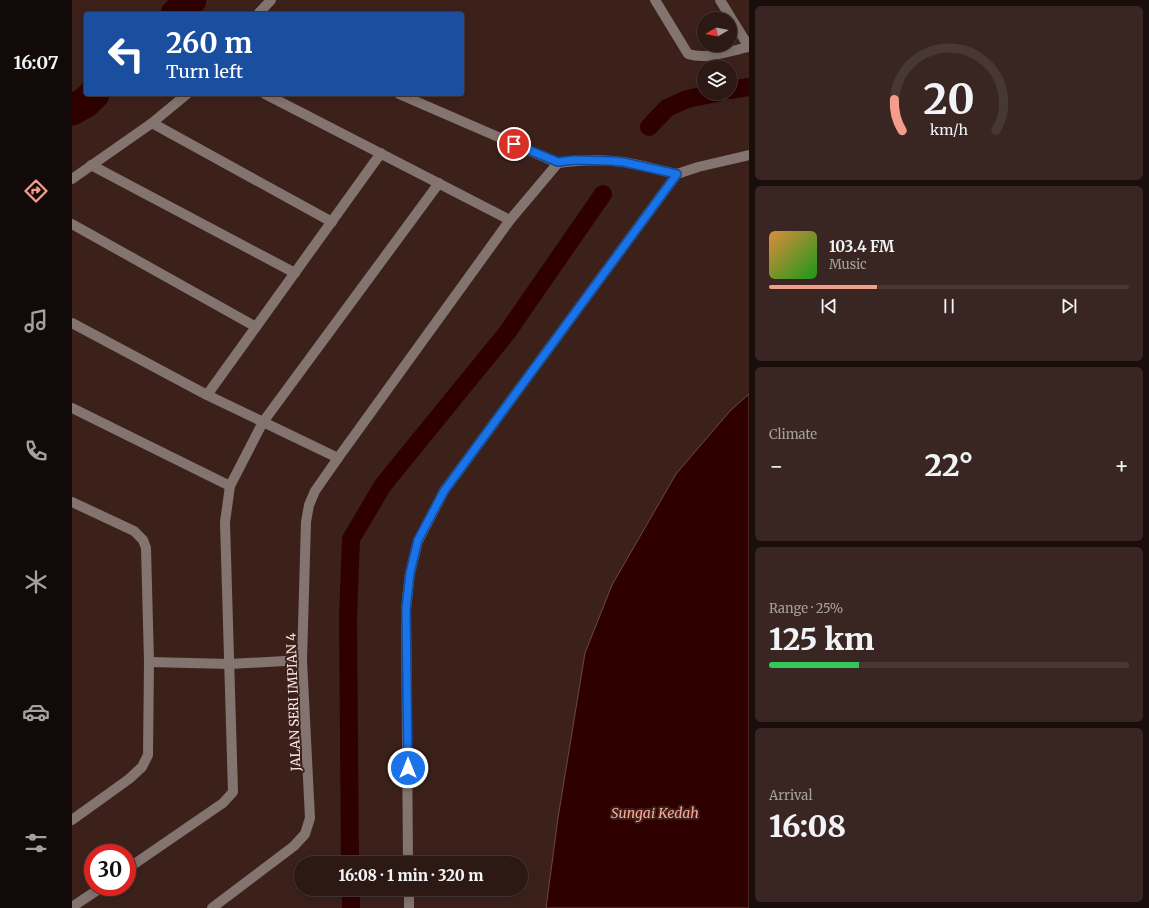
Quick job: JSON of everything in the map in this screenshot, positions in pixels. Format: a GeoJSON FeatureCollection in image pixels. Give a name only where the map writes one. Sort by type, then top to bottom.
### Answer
{"type":"FeatureCollection","features":[{"type":"Feature","properties":{"kind":"street"},"geometry":{"type":"LineString","coordinates":[[260,12],[271,0]]}},
{"type":"Feature","properties":{"kind":"street"},"geometry":{"type":"LineString","coordinates":[[655,0],[688,54],[698,57],[710,56],[749,47],[720,0]]}},
{"type":"Feature","properties":{"kind":"street"},"geometry":{"type":"LineString","coordinates":[[72,179],[152,123],[185,96]]}},
{"type":"Feature","properties":{"kind":"street"},"geometry":{"type":"LineString","coordinates":[[269,96],[510,220]]}},
{"type":"Feature","properties":{"kind":"street"},"geometry":{"type":"LineString","coordinates":[[404,96],[558,162],[574,160],[623,162],[677,174],[698,167],[749,156]]}},
{"type":"Feature","properties":{"kind":"street"},"geometry":{"type":"LineString","coordinates":[[152,123],[332,222]]}},
{"type":"Feature","properties":{"kind":"street"},"geometry":{"type":"LineString","coordinates":[[207,395],[381,153]]}},
{"type":"Feature","properties":{"kind":"street","name":"JALAN SERI IMPIAN 4"},"geometry":{"type":"LineString","coordinates":[[212,908],[294,846],[305,834],[310,818],[302,660],[306,522],[309,505],[315,491],[510,220],[558,162]]}},
{"type":"Feature","properties":{"kind":"street"},"geometry":{"type":"LineString","coordinates":[[90,165],[295,273]]}},
{"type":"Feature","properties":{"kind":"street"},"geometry":{"type":"LineString","coordinates":[[408,856],[406,609],[410,573],[418,540],[444,491],[677,174]]}},
{"type":"Feature","properties":{"kind":"street"},"geometry":{"type":"LineString","coordinates":[[136,863],[224,803],[233,792],[225,522],[230,486],[263,422],[439,183]]}},
{"type":"Feature","properties":{"kind":"street"},"geometry":{"type":"LineString","coordinates":[[72,224],[256,327]]}},
{"type":"Feature","properties":{"kind":"street"},"geometry":{"type":"LineString","coordinates":[[72,322],[207,395],[338,458]]}},
{"type":"Feature","properties":{"kind":"street"},"geometry":{"type":"LineString","coordinates":[[72,408],[230,486]]}},
{"type":"Feature","properties":{"kind":"street"},"geometry":{"type":"LineString","coordinates":[[72,502],[134,531],[143,540],[146,548],[149,662],[148,755],[142,767],[129,779],[72,820]]}},
{"type":"Feature","properties":{"kind":"street"},"geometry":{"type":"LineString","coordinates":[[149,662],[230,664],[302,660]]}},
{"type":"Feature","properties":{"kind":"street"},"geometry":{"type":"LineString","coordinates":[[72,908],[89,896]]}},
{"type":"Feature","properties":{"kind":"street"},"geometry":{"type":"LineString","coordinates":[[409,896],[409,908]]}},
{"type":"Feature","properties":{"kind":"water","name":"Sungai Kedah"},"geometry":{"type":"Polygon","coordinates":[[[749,394],[749,908],[546,908],[558,818],[585,653],[612,585],[676,474],[730,411],[749,394]]]}},
{"type":"Feature","properties":{"kind":"waterway"},"geometry":{"type":"LineString","coordinates":[[178,12],[191,0]]}},
{"type":"Feature","properties":{"kind":"waterway"},"geometry":{"type":"LineString","coordinates":[[737,89],[749,87]]}},
{"type":"Feature","properties":{"kind":"waterway"},"geometry":{"type":"LineString","coordinates":[[72,110],[86,102],[92,96]]}},
{"type":"Feature","properties":{"kind":"waterway"},"geometry":{"type":"LineString","coordinates":[[649,127],[667,108],[687,99],[697,97]]}},
{"type":"Feature","properties":{"kind":"waterway"},"geometry":{"type":"LineString","coordinates":[[350,856],[348,617],[351,539],[383,485],[506,334],[603,194]]}},
{"type":"Feature","properties":{"kind":"waterway"},"geometry":{"type":"LineString","coordinates":[[351,896],[351,908]]}},
{"type":"Feature","properties":{"kind":"route"},"geometry":{"type":"LineString","coordinates":[[408,768],[406,609],[410,573],[418,540],[444,491],[677,174],[623,162],[587,160],[558,162],[514,144]]}}]}
